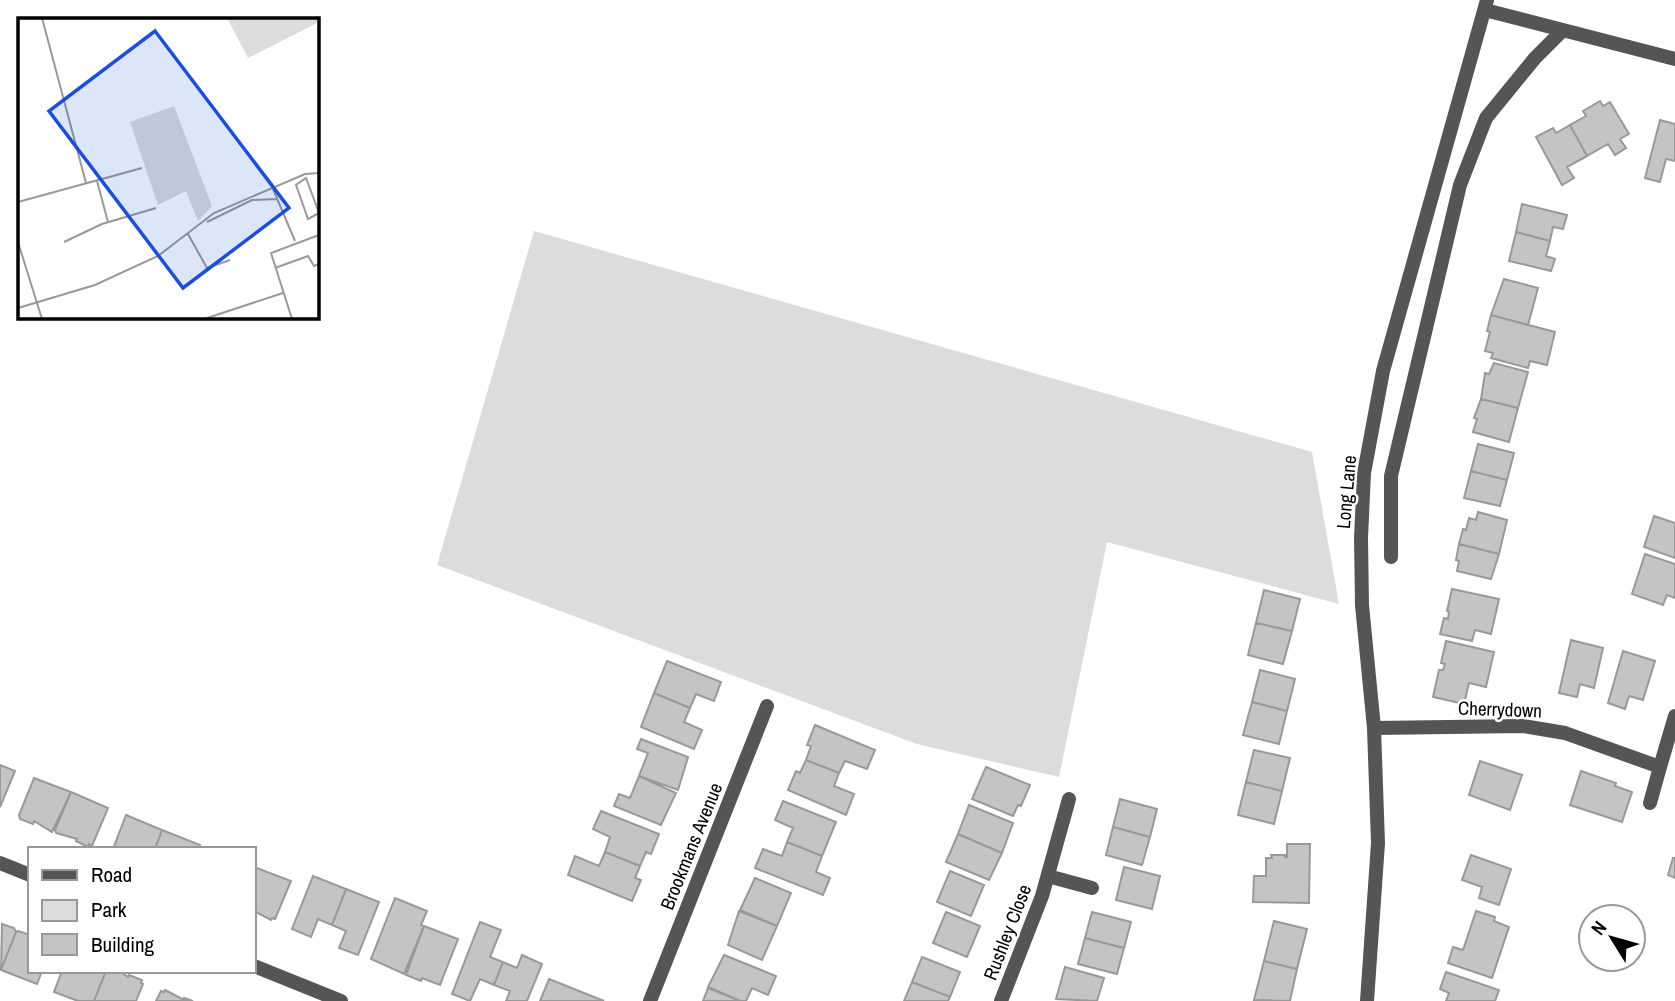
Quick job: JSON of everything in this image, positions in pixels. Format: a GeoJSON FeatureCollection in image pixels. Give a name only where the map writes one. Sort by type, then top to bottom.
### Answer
{"type":"FeatureCollection","features":[{"type":"Feature","properties":{"kind":"street"},"geometry":{"type":"LineString","coordinates":[[1486,5],[1563,30],[1675,59]]}},
{"type":"Feature","properties":{"kind":"street","name":"Long Lane"},"geometry":{"type":"LineString","coordinates":[[1367,1001],[1378,843],[1374,728],[1362,605],[1364,472],[1384,371],[1486,5]]}},
{"type":"Feature","properties":{"kind":"street"},"geometry":{"type":"LineString","coordinates":[[1391,556],[1391,476],[1440,264],[1461,186],[1486,118],[1522,73],[1563,30]]}},
{"type":"Feature","properties":{"kind":"street"},"geometry":{"type":"LineString","coordinates":[[1436,178],[1461,186]]}},
{"type":"Feature","properties":{"kind":"street"},"geometry":{"type":"LineString","coordinates":[[1414,258],[1440,264]]}},
{"type":"Feature","properties":{"kind":"street"},"geometry":{"type":"LineString","coordinates":[[1364,472],[1391,476]]}},
{"type":"Feature","properties":{"kind":"street","name":"Brookmans Avenue"},"geometry":{"type":"LineString","coordinates":[[650,1001],[767,706]]}},
{"type":"Feature","properties":{"kind":"street"},"geometry":{"type":"LineString","coordinates":[[1650,803],[1675,716]]}},
{"type":"Feature","properties":{"kind":"street","name":"Cherrydown"},"geometry":{"type":"LineString","coordinates":[[1374,728],[1523,726],[1565,733],[1660,767]]}},
{"type":"Feature","properties":{"kind":"street","name":"Rushley Close"},"geometry":{"type":"LineString","coordinates":[[1001,1001],[1042,896],[1069,799]]}},
{"type":"Feature","properties":{"kind":"street"},"geometry":{"type":"LineString","coordinates":[[0,863],[28,874]]}},
{"type":"Feature","properties":{"kind":"street","name":"Rushley Close"},"geometry":{"type":"LineString","coordinates":[[1048,876],[1092,888]]}},
{"type":"Feature","properties":{"kind":"street"},"geometry":{"type":"LineString","coordinates":[[256,967],[341,1001]]}},
{"type":"Feature","properties":{"kind":"green space"},"geometry":{"type":"Polygon","coordinates":[[[534,231],[1312,452],[1339,604],[1107,542],[1059,777],[917,744],[437,565],[534,231]]]}},
{"type":"Feature","properties":{"kind":"building"},"geometry":{"type":"Polygon","coordinates":[[[1600,101],[1603,106],[1610,102],[1629,134],[1620,139],[1626,148],[1615,155],[1608,144],[1587,156],[1570,125],[1586,116],[1583,111],[1600,101]]]}},
{"type":"Feature","properties":{"kind":"building"},"geometry":{"type":"Polygon","coordinates":[[[1660,120],[1675,124],[1675,161],[1666,159],[1660,182],[1645,178],[1660,120]]]}},
{"type":"Feature","properties":{"kind":"building"},"geometry":{"type":"Polygon","coordinates":[[[1570,125],[1587,156],[1567,167],[1574,178],[1562,185],[1536,137],[1553,128],[1556,133],[1570,125]]]}},
{"type":"Feature","properties":{"kind":"building"},"geometry":{"type":"Polygon","coordinates":[[[1522,204],[1567,215],[1563,229],[1553,227],[1550,241],[1516,232],[1522,204]]]}},
{"type":"Feature","properties":{"kind":"building"},"geometry":{"type":"Polygon","coordinates":[[[1516,232],[1550,241],[1546,256],[1555,259],[1551,271],[1509,261],[1516,232]]]}},
{"type":"Feature","properties":{"kind":"building"},"geometry":{"type":"Polygon","coordinates":[[[1504,279],[1538,288],[1528,325],[1491,315],[1504,279]]]}},
{"type":"Feature","properties":{"kind":"building"},"geometry":{"type":"Polygon","coordinates":[[[1491,315],[1555,332],[1547,365],[1530,361],[1528,368],[1491,358],[1493,353],[1485,351],[1491,315]]]}},
{"type":"Feature","properties":{"kind":"building"},"geometry":{"type":"Polygon","coordinates":[[[1494,363],[1528,372],[1518,408],[1481,399],[1485,373],[1489,374],[1494,363]]]}},
{"type":"Feature","properties":{"kind":"building"},"geometry":{"type":"Polygon","coordinates":[[[1481,399],[1518,408],[1509,442],[1473,432],[1477,419],[1474,418],[1481,399]]]}},
{"type":"Feature","properties":{"kind":"building"},"geometry":{"type":"Polygon","coordinates":[[[1478,444],[1514,453],[1507,480],[1471,471],[1478,444]]]}},
{"type":"Feature","properties":{"kind":"building"},"geometry":{"type":"Polygon","coordinates":[[[1471,471],[1507,480],[1500,506],[1464,498],[1471,471]]]}},
{"type":"Feature","properties":{"kind":"building"},"geometry":{"type":"Polygon","coordinates":[[[1478,512],[1507,520],[1499,554],[1459,544],[1469,518],[1476,520],[1478,512]]]}},
{"type":"Feature","properties":{"kind":"building"},"geometry":{"type":"Polygon","coordinates":[[[1654,516],[1675,523],[1675,558],[1644,547],[1654,516]]]}},
{"type":"Feature","properties":{"kind":"building"},"geometry":{"type":"Polygon","coordinates":[[[1459,544],[1499,554],[1491,579],[1457,571],[1459,544]]]}},
{"type":"Feature","properties":{"kind":"building"},"geometry":{"type":"Polygon","coordinates":[[[1645,554],[1675,564],[1675,598],[1667,595],[1663,605],[1632,594],[1645,554]]]}},
{"type":"Feature","properties":{"kind":"building"},"geometry":{"type":"Polygon","coordinates":[[[1452,589],[1499,599],[1491,634],[1475,630],[1472,641],[1440,634],[1444,618],[1448,619],[1452,589]]]}},
{"type":"Feature","properties":{"kind":"building"},"geometry":{"type":"Polygon","coordinates":[[[1264,590],[1300,599],[1292,631],[1256,623],[1264,590]]]}},
{"type":"Feature","properties":{"kind":"building"},"geometry":{"type":"Polygon","coordinates":[[[1256,623],[1292,631],[1283,664],[1248,655],[1256,623]]]}},
{"type":"Feature","properties":{"kind":"building"},"geometry":{"type":"Polygon","coordinates":[[[1571,640],[1603,648],[1594,688],[1580,684],[1577,697],[1559,693],[1571,640]]]}},
{"type":"Feature","properties":{"kind":"building"},"geometry":{"type":"Polygon","coordinates":[[[1446,641],[1494,652],[1486,687],[1469,683],[1464,704],[1433,697],[1439,670],[1443,670],[1445,664],[1441,663],[1446,641]]]}},
{"type":"Feature","properties":{"kind":"building"},"geometry":{"type":"Polygon","coordinates":[[[1623,651],[1655,661],[1643,700],[1629,696],[1625,709],[1608,703],[1623,651]]]}},
{"type":"Feature","properties":{"kind":"building"},"geometry":{"type":"Polygon","coordinates":[[[667,661],[721,682],[714,701],[696,694],[690,708],[654,693],[667,661]]]}},
{"type":"Feature","properties":{"kind":"building"},"geometry":{"type":"Polygon","coordinates":[[[1260,670],[1295,679],[1287,711],[1252,702],[1260,670]]]}},
{"type":"Feature","properties":{"kind":"building"},"geometry":{"type":"Polygon","coordinates":[[[654,693],[690,708],[684,722],[702,730],[694,749],[641,727],[654,693]]]}},
{"type":"Feature","properties":{"kind":"building"},"geometry":{"type":"Polygon","coordinates":[[[1252,702],[1287,711],[1279,744],[1243,735],[1252,702]]]}},
{"type":"Feature","properties":{"kind":"building"},"geometry":{"type":"Polygon","coordinates":[[[815,725],[875,750],[867,769],[845,761],[839,773],[806,760],[811,746],[807,745],[815,725]]]}},
{"type":"Feature","properties":{"kind":"building"},"geometry":{"type":"Polygon","coordinates":[[[641,739],[688,757],[678,790],[639,776],[648,753],[637,749],[641,739]]]}},
{"type":"Feature","properties":{"kind":"building"},"geometry":{"type":"Polygon","coordinates":[[[1254,750],[1290,758],[1282,791],[1246,782],[1254,750]]]}},
{"type":"Feature","properties":{"kind":"building"},"geometry":{"type":"Polygon","coordinates":[[[806,760],[839,773],[834,786],[854,794],[846,815],[788,790],[796,771],[800,773],[806,760]]]}},
{"type":"Feature","properties":{"kind":"building"},"geometry":{"type":"Polygon","coordinates":[[[1480,761],[1522,775],[1510,810],[1469,795],[1480,761]]]}},
{"type":"Feature","properties":{"kind":"building"},"geometry":{"type":"Polygon","coordinates":[[[0,765],[15,771],[0,807],[0,765]]]}},
{"type":"Feature","properties":{"kind":"building"},"geometry":{"type":"Polygon","coordinates":[[[986,767],[1030,785],[1021,806],[1018,805],[1013,816],[972,799],[986,767]]]}},
{"type":"Feature","properties":{"kind":"building"},"geometry":{"type":"Polygon","coordinates":[[[1581,771],[1616,783],[1615,786],[1632,792],[1622,822],[1570,805],[1581,771]]]}},
{"type":"Feature","properties":{"kind":"building"},"geometry":{"type":"Polygon","coordinates":[[[639,776],[676,793],[661,825],[614,806],[619,794],[630,798],[639,776]]]}},
{"type":"Feature","properties":{"kind":"building"},"geometry":{"type":"Polygon","coordinates":[[[34,778],[71,792],[52,832],[34,821],[33,824],[20,819],[19,815],[34,778]]]}},
{"type":"Feature","properties":{"kind":"building"},"geometry":{"type":"Polygon","coordinates":[[[1246,782],[1282,791],[1274,824],[1238,815],[1246,782]]]}},
{"type":"Feature","properties":{"kind":"building"},"geometry":{"type":"Polygon","coordinates":[[[71,792],[108,808],[92,846],[89,844],[88,847],[76,841],[77,839],[56,833],[71,792]]]}},
{"type":"Feature","properties":{"kind":"building"},"geometry":{"type":"Polygon","coordinates":[[[1120,799],[1157,809],[1150,837],[1113,827],[1120,799]]]}},
{"type":"Feature","properties":{"kind":"building"},"geometry":{"type":"Polygon","coordinates":[[[783,801],[836,822],[822,856],[787,842],[793,828],[775,820],[783,801]]]}},
{"type":"Feature","properties":{"kind":"building"},"geometry":{"type":"Polygon","coordinates":[[[969,805],[1013,823],[1002,853],[958,834],[969,805]]]}},
{"type":"Feature","properties":{"kind":"building"},"geometry":{"type":"Polygon","coordinates":[[[601,811],[659,834],[651,854],[646,852],[640,866],[605,852],[610,837],[593,829],[601,811]]]}},
{"type":"Feature","properties":{"kind":"building"},"geometry":{"type":"Polygon","coordinates":[[[126,815],[162,830],[156,847],[114,847],[126,815]]]}},
{"type":"Feature","properties":{"kind":"building"},"geometry":{"type":"Polygon","coordinates":[[[1113,827],[1150,837],[1142,865],[1106,855],[1113,827]]]}},
{"type":"Feature","properties":{"kind":"building"},"geometry":{"type":"Polygon","coordinates":[[[162,830],[200,845],[199,847],[156,847],[162,830]]]}},
{"type":"Feature","properties":{"kind":"building"},"geometry":{"type":"Polygon","coordinates":[[[958,834],[1002,853],[989,880],[946,862],[958,834]]]}},
{"type":"Feature","properties":{"kind":"building"},"geometry":{"type":"Polygon","coordinates":[[[787,842],[822,856],[816,872],[830,878],[823,895],[755,868],[763,849],[782,856],[787,842]]]}},
{"type":"Feature","properties":{"kind":"building"},"geometry":{"type":"Polygon","coordinates":[[[1287,844],[1310,844],[1309,903],[1253,902],[1254,876],[1266,876],[1266,858],[1272,858],[1271,855],[1287,857],[1287,844]]]}},
{"type":"Feature","properties":{"kind":"building"},"geometry":{"type":"Polygon","coordinates":[[[605,852],[640,866],[635,878],[641,880],[632,901],[568,875],[575,856],[599,866],[605,852]]]}},
{"type":"Feature","properties":{"kind":"building"},"geometry":{"type":"Polygon","coordinates":[[[1471,855],[1511,869],[1499,905],[1479,898],[1482,887],[1462,880],[1471,855]]]}},
{"type":"Feature","properties":{"kind":"building"},"geometry":{"type":"Polygon","coordinates":[[[1675,858],[1675,878],[1668,875],[1675,858]]]}},
{"type":"Feature","properties":{"kind":"building"},"geometry":{"type":"Polygon","coordinates":[[[1124,867],[1160,876],[1152,909],[1116,900],[1124,867]]]}},
{"type":"Feature","properties":{"kind":"building"},"geometry":{"type":"Polygon","coordinates":[[[256,868],[291,881],[275,919],[271,920],[256,912],[256,868]]]}},
{"type":"Feature","properties":{"kind":"building"},"geometry":{"type":"Polygon","coordinates":[[[950,871],[984,885],[971,916],[937,902],[950,871]]]}},
{"type":"Feature","properties":{"kind":"building"},"geometry":{"type":"Polygon","coordinates":[[[313,876],[346,889],[332,925],[318,919],[311,937],[292,929],[313,876]]]}},
{"type":"Feature","properties":{"kind":"building"},"geometry":{"type":"Polygon","coordinates":[[[755,878],[791,893],[777,926],[740,910],[755,878]]]}},
{"type":"Feature","properties":{"kind":"building"},"geometry":{"type":"Polygon","coordinates":[[[346,889],[379,902],[358,955],[339,948],[346,931],[332,925],[346,889]]]}},
{"type":"Feature","properties":{"kind":"building"},"geometry":{"type":"Polygon","coordinates":[[[395,898],[427,911],[421,925],[424,926],[404,974],[371,959],[395,898]]]}},
{"type":"Feature","properties":{"kind":"building"},"geometry":{"type":"Polygon","coordinates":[[[739,911],[777,926],[762,960],[728,945],[739,911]]]}},
{"type":"Feature","properties":{"kind":"building"},"geometry":{"type":"Polygon","coordinates":[[[1476,911],[1495,917],[1494,921],[1509,927],[1492,978],[1448,963],[1453,947],[1463,950],[1476,911]]]}},
{"type":"Feature","properties":{"kind":"building"},"geometry":{"type":"Polygon","coordinates":[[[946,912],[980,926],[967,957],[933,943],[946,912]]]}},
{"type":"Feature","properties":{"kind":"building"},"geometry":{"type":"Polygon","coordinates":[[[1092,912],[1131,922],[1124,948],[1085,938],[1092,912]]]}},
{"type":"Feature","properties":{"kind":"building"},"geometry":{"type":"Polygon","coordinates":[[[1274,921],[1307,929],[1297,969],[1264,961],[1274,921]]]}},
{"type":"Feature","properties":{"kind":"building"},"geometry":{"type":"Polygon","coordinates":[[[480,922],[501,930],[490,957],[503,962],[494,985],[480,979],[470,1001],[452,994],[480,922]]]}},
{"type":"Feature","properties":{"kind":"building"},"geometry":{"type":"Polygon","coordinates":[[[2,924],[14,928],[16,932],[1,970],[2,924]]]}},
{"type":"Feature","properties":{"kind":"building"},"geometry":{"type":"Polygon","coordinates":[[[424,926],[458,939],[440,985],[406,975],[424,926]]]}},
{"type":"Feature","properties":{"kind":"building"},"geometry":{"type":"Polygon","coordinates":[[[16,932],[28,934],[28,973],[41,973],[37,984],[1,970],[16,932]]]}},
{"type":"Feature","properties":{"kind":"building"},"geometry":{"type":"Polygon","coordinates":[[[1085,938],[1124,948],[1117,974],[1078,964],[1085,938]]]}},
{"type":"Feature","properties":{"kind":"building"},"geometry":{"type":"Polygon","coordinates":[[[522,955],[542,964],[527,1001],[506,1001],[510,991],[494,985],[503,962],[517,968],[522,955]]]}},
{"type":"Feature","properties":{"kind":"building"},"geometry":{"type":"Polygon","coordinates":[[[724,955],[776,976],[768,995],[752,988],[746,1001],[740,1001],[708,987],[724,955]]]}},
{"type":"Feature","properties":{"kind":"building"},"geometry":{"type":"Polygon","coordinates":[[[922,957],[960,972],[950,997],[912,982],[922,957]]]}},
{"type":"Feature","properties":{"kind":"building"},"geometry":{"type":"Polygon","coordinates":[[[1264,961],[1297,969],[1290,1001],[1254,1000],[1264,961]]]}},
{"type":"Feature","properties":{"kind":"building"},"geometry":{"type":"Polygon","coordinates":[[[1065,967],[1104,978],[1097,1001],[1056,999],[1065,967]]]}},
{"type":"Feature","properties":{"kind":"building"},"geometry":{"type":"Polygon","coordinates":[[[1446,972],[1499,990],[1495,1001],[1446,1001],[1449,993],[1440,989],[1446,972]]]}},
{"type":"Feature","properties":{"kind":"building"},"geometry":{"type":"Polygon","coordinates":[[[61,973],[105,973],[94,1001],[78,1001],[54,992],[61,973]]]}},
{"type":"Feature","properties":{"kind":"building"},"geometry":{"type":"Polygon","coordinates":[[[105,973],[122,973],[142,980],[136,1001],[94,1001],[105,973]]]}},
{"type":"Feature","properties":{"kind":"building"},"geometry":{"type":"Polygon","coordinates":[[[549,979],[604,1001],[540,1001],[549,979]]]}},
{"type":"Feature","properties":{"kind":"building"},"geometry":{"type":"Polygon","coordinates":[[[912,982],[950,997],[948,1001],[904,1001],[912,982]]]}},
{"type":"Feature","properties":{"kind":"building"},"geometry":{"type":"Polygon","coordinates":[[[708,988],[711,989],[740,1001],[703,1001],[708,988]]]}},
{"type":"Feature","properties":{"kind":"building"},"geometry":{"type":"Polygon","coordinates":[[[165,990],[184,1000],[193,1001],[156,1001],[161,991],[165,990]]]}}]}
